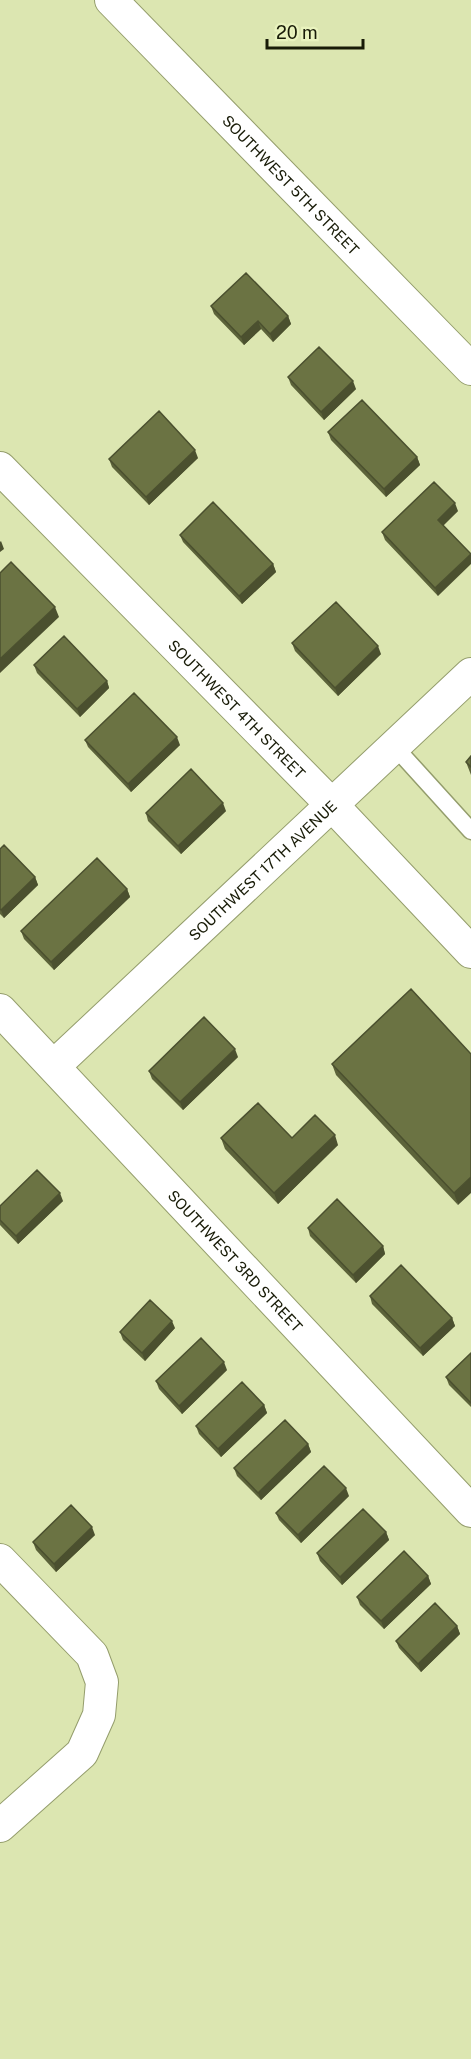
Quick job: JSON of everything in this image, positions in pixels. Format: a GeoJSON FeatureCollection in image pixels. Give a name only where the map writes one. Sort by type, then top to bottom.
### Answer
{"type":"FeatureCollection","features":[{"type":"Feature","properties":{"kind":"street","name":"SOUTHWEST 5TH STREET"},"geometry":{"type":"LineString","coordinates":[[111,0],[471,369]]}},
{"type":"Feature","properties":{"kind":"street","name":"SOUTHWEST 4TH STREET"},"geometry":{"type":"LineString","coordinates":[[0,468],[333,806],[471,952]]}},
{"type":"Feature","properties":{"kind":"street","name":"SOUTHWEST 17TH AVENUE"},"geometry":{"type":"LineString","coordinates":[[54,1066],[396,747],[471,674]]}},
{"type":"Feature","properties":{"kind":"street","name":"SOUTHWEST 3RD STREET"},"geometry":{"type":"LineString","coordinates":[[0,1010],[471,1511]]}},
{"type":"Feature","properties":{"kind":"street"},"geometry":{"type":"LineString","coordinates":[[0,1560],[92,1655],[102,1682],[99,1715],[82,1753],[0,1826]]}},
{"type":"Feature","properties":{"kind":"lane"},"geometry":{"type":"LineString","coordinates":[[396,747],[471,831]]}},
{"type":"Feature","properties":{"kind":"building"},"geometry":{"type":"Polygon","coordinates":[[[246,273],[288,316],[270,334],[258,321],[241,337],[211,306],[246,273]]]}},
{"type":"Feature","properties":{"kind":"building"},"geometry":{"type":"Polygon","coordinates":[[[319,347],[353,381],[321,412],[288,377],[319,347]]]}},
{"type":"Feature","properties":{"kind":"building"},"geometry":{"type":"Polygon","coordinates":[[[362,400],[417,457],[384,489],[328,432],[362,400]]]}},
{"type":"Feature","properties":{"kind":"building"},"geometry":{"type":"Polygon","coordinates":[[[159,411],[195,450],[146,497],[109,459],[159,411]]]}},
{"type":"Feature","properties":{"kind":"building"},"geometry":{"type":"Polygon","coordinates":[[[434,482],[455,503],[438,520],[471,554],[435,588],[382,532],[434,482]]]}},
{"type":"Feature","properties":{"kind":"building"},"geometry":{"type":"Polygon","coordinates":[[[213,502],[273,564],[239,596],[180,535],[213,502]]]}},
{"type":"Feature","properties":{"kind":"building"},"geometry":{"type":"Polygon","coordinates":[[[11,562],[55,607],[0,659],[0,573],[11,562]]]}},
{"type":"Feature","properties":{"kind":"building"},"geometry":{"type":"Polygon","coordinates":[[[336,602],[378,646],[335,688],[292,643],[336,602]]]}},
{"type":"Feature","properties":{"kind":"building"},"geometry":{"type":"Polygon","coordinates":[[[64,636],[107,681],[77,709],[34,665],[64,636]]]}},
{"type":"Feature","properties":{"kind":"building"},"geometry":{"type":"Polygon","coordinates":[[[134,693],[177,737],[128,784],[85,740],[134,693]]]}},
{"type":"Feature","properties":{"kind":"building"},"geometry":{"type":"Polygon","coordinates":[[[471,756],[471,767],[466,762],[471,756]]]}},
{"type":"Feature","properties":{"kind":"building"},"geometry":{"type":"Polygon","coordinates":[[[191,769],[223,803],[178,846],[146,813],[191,769]]]}},
{"type":"Feature","properties":{"kind":"building"},"geometry":{"type":"Polygon","coordinates":[[[4,845],[35,877],[1,910],[0,849],[4,845]]]}},
{"type":"Feature","properties":{"kind":"building"},"geometry":{"type":"Polygon","coordinates":[[[97,858],[127,889],[51,962],[21,931],[97,858]]]}},
{"type":"Feature","properties":{"kind":"building"},"geometry":{"type":"Polygon","coordinates":[[[411,989],[471,1054],[471,1177],[454,1193],[332,1064],[411,989]]]}},
{"type":"Feature","properties":{"kind":"building"},"geometry":{"type":"Polygon","coordinates":[[[204,1017],[235,1049],[180,1102],[149,1071],[204,1017]]]}},
{"type":"Feature","properties":{"kind":"building"},"geometry":{"type":"Polygon","coordinates":[[[258,1103],[292,1138],[315,1115],[335,1135],[274,1193],[221,1138],[258,1103]]]}},
{"type":"Feature","properties":{"kind":"building"},"geometry":{"type":"Polygon","coordinates":[[[37,1170],[60,1193],[16,1236],[0,1220],[0,1206],[37,1170]]]}},
{"type":"Feature","properties":{"kind":"building"},"geometry":{"type":"Polygon","coordinates":[[[337,1199],[383,1246],[353,1275],[308,1228],[337,1199]]]}},
{"type":"Feature","properties":{"kind":"building"},"geometry":{"type":"Polygon","coordinates":[[[401,1265],[452,1318],[420,1348],[370,1296],[401,1265]]]}},
{"type":"Feature","properties":{"kind":"building"},"geometry":{"type":"Polygon","coordinates":[[[150,1300],[172,1321],[142,1353],[120,1332],[150,1300]]]}},
{"type":"Feature","properties":{"kind":"building"},"geometry":{"type":"Polygon","coordinates":[[[201,1338],[224,1362],[179,1406],[156,1381],[201,1338]]]}},
{"type":"Feature","properties":{"kind":"building"},"geometry":{"type":"Polygon","coordinates":[[[471,1353],[471,1403],[446,1377],[471,1353]]]}},
{"type":"Feature","properties":{"kind":"building"},"geometry":{"type":"Polygon","coordinates":[[[242,1382],[264,1405],[218,1449],[196,1426],[242,1382]]]}},
{"type":"Feature","properties":{"kind":"building"},"geometry":{"type":"Polygon","coordinates":[[[285,1420],[308,1444],[258,1493],[234,1468],[285,1420]]]}},
{"type":"Feature","properties":{"kind":"building"},"geometry":{"type":"Polygon","coordinates":[[[324,1466],[346,1488],[298,1535],[276,1513],[324,1466]]]}},
{"type":"Feature","properties":{"kind":"building"},"geometry":{"type":"Polygon","coordinates":[[[71,1505],[92,1527],[54,1564],[33,1542],[71,1505]]]}},
{"type":"Feature","properties":{"kind":"building"},"geometry":{"type":"Polygon","coordinates":[[[363,1509],[386,1532],[340,1577],[317,1553],[363,1509]]]}},
{"type":"Feature","properties":{"kind":"building"},"geometry":{"type":"Polygon","coordinates":[[[404,1551],[428,1576],[381,1621],[357,1597],[404,1551]]]}},
{"type":"Feature","properties":{"kind":"building"},"geometry":{"type":"Polygon","coordinates":[[[435,1603],[457,1626],[418,1664],[396,1641],[435,1603]]]}}]}
